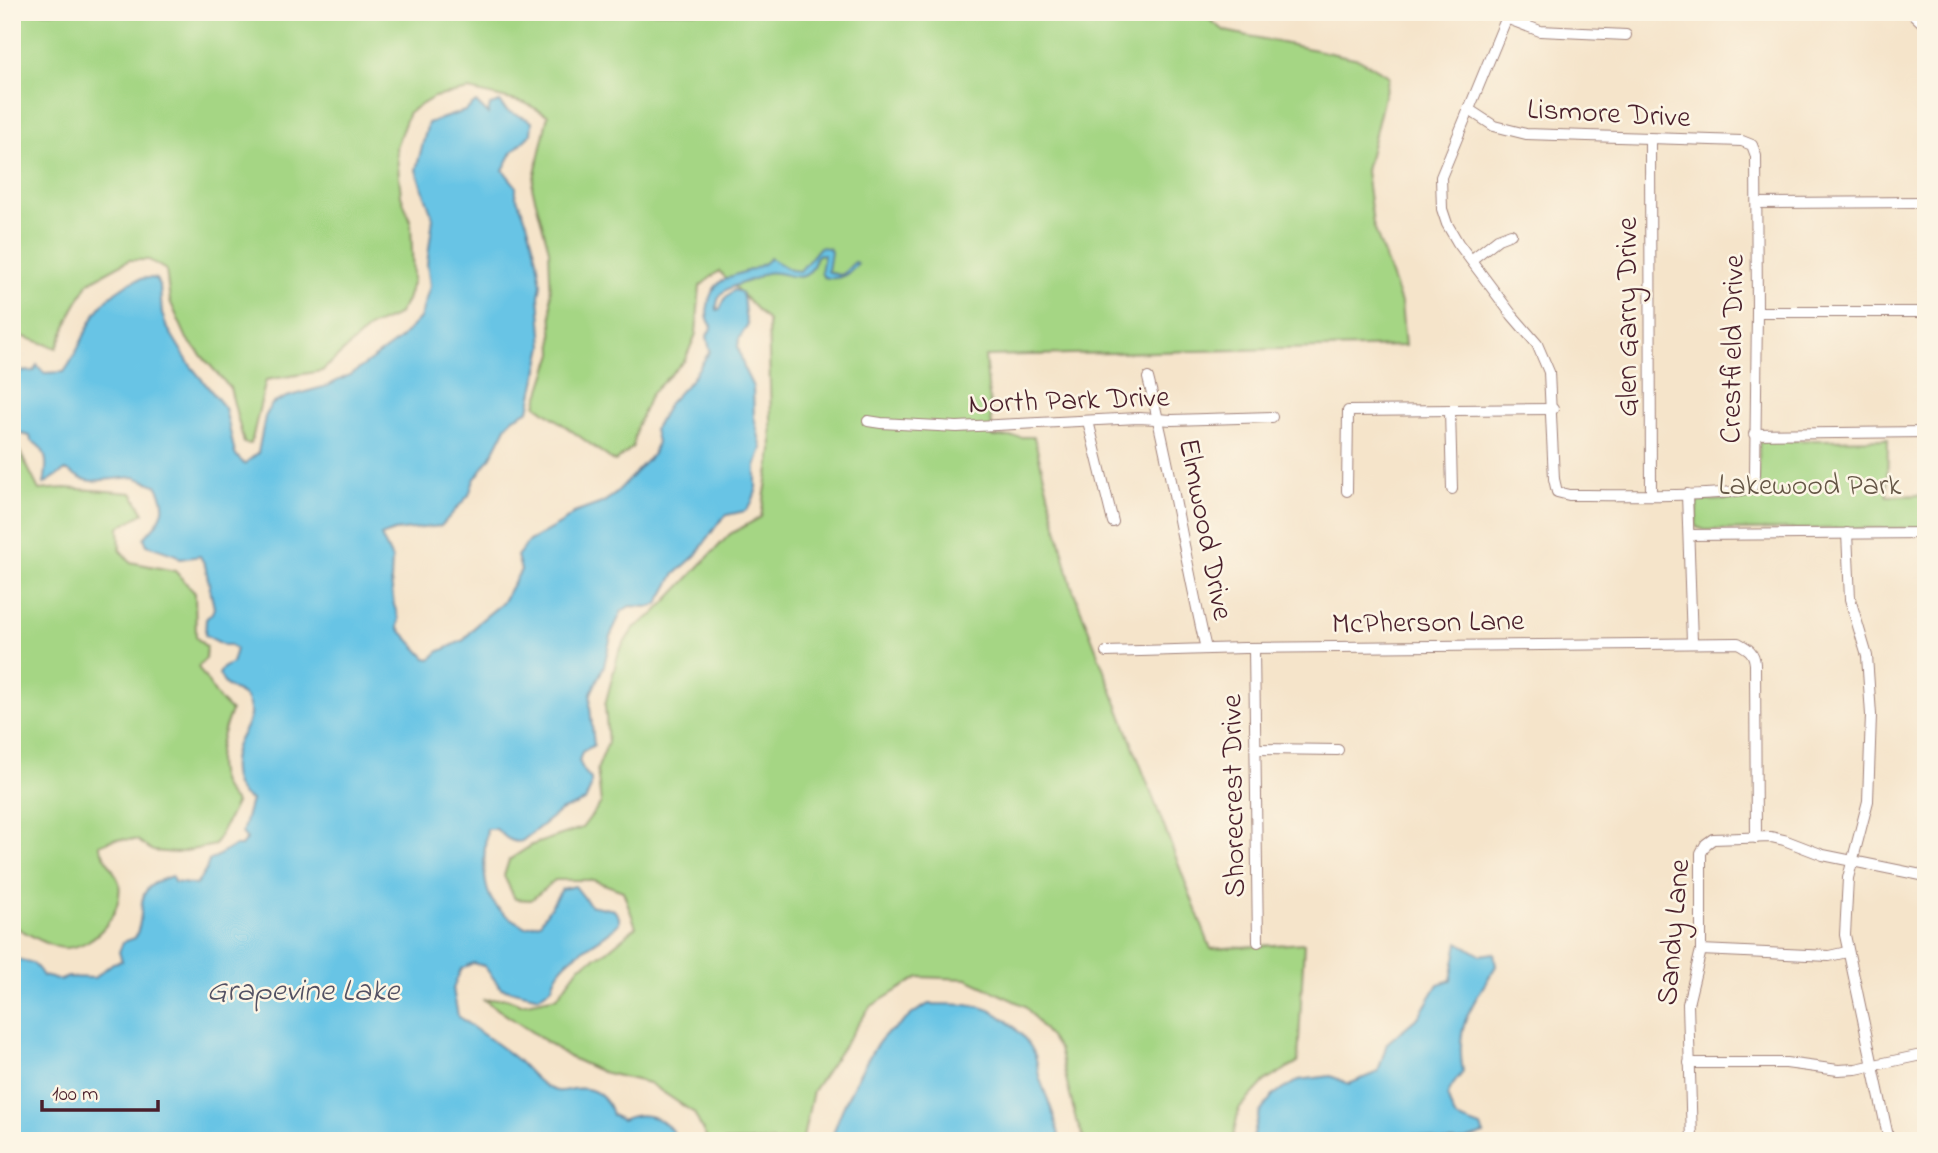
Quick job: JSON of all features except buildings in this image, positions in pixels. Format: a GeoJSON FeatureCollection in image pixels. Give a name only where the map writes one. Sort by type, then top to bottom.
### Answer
{"type":"FeatureCollection","features":[{"type":"Feature","properties":{"kind":"street"},"geometry":{"type":"LineString","coordinates":[[1911,12],[1926,26]]}},
{"type":"Feature","properties":{"kind":"street"},"geometry":{"type":"LineString","coordinates":[[1626,35],[1540,32],[1507,15],[1441,177],[1442,209],[1447,224],[1471,260],[1537,344],[1544,357],[1549,372],[1553,409],[1554,479],[1557,492],[1569,495],[1688,494],[1692,642]]}},
{"type":"Feature","properties":{"kind":"street","name":"Lismore Drive"},"geometry":{"type":"LineString","coordinates":[[1468,109],[1494,125],[1527,134],[1742,141],[1752,145]]}},
{"type":"Feature","properties":{"kind":"street","name":"Glen Garry Drive"},"geometry":{"type":"LineString","coordinates":[[1650,139],[1651,494]]}},
{"type":"Feature","properties":{"kind":"street","name":"Crestfield Drive"},"geometry":{"type":"LineString","coordinates":[[1688,494],[1740,492],[1752,487],[1755,474],[1757,202],[1756,156],[1752,145]]}},
{"type":"Feature","properties":{"kind":"street"},"geometry":{"type":"LineString","coordinates":[[1757,202],[1926,202]]}},
{"type":"Feature","properties":{"kind":"street"},"geometry":{"type":"LineString","coordinates":[[1471,260],[1498,239],[1511,234]]}},
{"type":"Feature","properties":{"kind":"street"},"geometry":{"type":"LineString","coordinates":[[1757,312],[1926,312]]}},
{"type":"Feature","properties":{"kind":"street","name":"Elmwood Drive"},"geometry":{"type":"LineString","coordinates":[[1149,379],[1206,649]]}},
{"type":"Feature","properties":{"kind":"street"},"geometry":{"type":"LineString","coordinates":[[1348,491],[1348,411],[1553,409]]}},
{"type":"Feature","properties":{"kind":"street"},"geometry":{"type":"LineString","coordinates":[[1450,411],[1452,489]]}},
{"type":"Feature","properties":{"kind":"street","name":"North Park Drive"},"geometry":{"type":"LineString","coordinates":[[868,421],[957,427],[1272,417]]}},
{"type":"Feature","properties":{"kind":"street"},"geometry":{"type":"LineString","coordinates":[[1088,421],[1113,522]]}},
{"type":"Feature","properties":{"kind":"street"},"geometry":{"type":"LineString","coordinates":[[1754,434],[1926,432]]}},
{"type":"Feature","properties":{"kind":"street"},"geometry":{"type":"LineString","coordinates":[[1847,533],[1850,599],[1867,656],[1871,715],[1868,801],[1852,860],[1845,900],[1847,952],[1889,1141]]}},
{"type":"Feature","properties":{"kind":"street"},"geometry":{"type":"LineString","coordinates":[[1689,535],[1926,533]]}},
{"type":"Feature","properties":{"kind":"street","name":"McPherson Lane"},"geometry":{"type":"LineString","coordinates":[[1106,652],[1738,643],[1749,649],[1755,664],[1756,838]]}},
{"type":"Feature","properties":{"kind":"street","name":"Shorecrest Drive"},"geometry":{"type":"LineString","coordinates":[[1254,649],[1258,942]]}},
{"type":"Feature","properties":{"kind":"street"},"geometry":{"type":"LineString","coordinates":[[1256,749],[1338,750]]}},
{"type":"Feature","properties":{"kind":"street","name":"Sandy Lane"},"geometry":{"type":"LineString","coordinates":[[1692,1141],[1688,1004],[1701,950],[1701,853],[1706,844],[1713,839],[1784,840],[1823,855],[1926,876]]}},
{"type":"Feature","properties":{"kind":"street","name":"Sandy Lane"},"geometry":{"type":"LineString","coordinates":[[1900,870],[1926,870]]}},
{"type":"Feature","properties":{"kind":"street"},"geometry":{"type":"LineString","coordinates":[[1701,950],[1829,956],[1847,952]]}},
{"type":"Feature","properties":{"kind":"street"},"geometry":{"type":"LineString","coordinates":[[1689,1063],[1786,1063],[1838,1070],[1856,1069],[1926,1054]]}},
{"type":"Feature","properties":{"kind":"green space"},"geometry":{"type":"Polygon","coordinates":[[[12,12],[1199,12],[1225,31],[1359,59],[1389,76],[1366,171],[1373,224],[1401,303],[1405,346],[985,356],[993,437],[1034,437],[1071,584],[1211,949],[1304,943],[1298,1062],[1264,1082],[1239,1109],[1232,1141],[1085,1141],[1076,1120],[1059,1049],[1025,1006],[967,979],[919,977],[870,1007],[813,1091],[803,1138],[800,1141],[708,1141],[694,1113],[649,1083],[602,1072],[569,1057],[484,1000],[506,998],[521,1004],[557,997],[580,966],[607,951],[636,927],[623,891],[593,880],[555,880],[531,900],[515,899],[504,876],[509,860],[532,845],[582,828],[601,803],[597,770],[608,742],[605,705],[619,651],[634,628],[654,614],[730,534],[761,517],[772,451],[768,321],[719,271],[700,286],[696,334],[685,360],[651,394],[637,426],[633,447],[615,462],[536,405],[553,353],[549,250],[532,187],[548,115],[525,103],[469,90],[434,97],[409,112],[396,147],[401,195],[411,223],[413,280],[407,300],[398,315],[370,327],[322,371],[266,380],[251,444],[244,443],[230,388],[187,339],[170,301],[166,270],[149,260],[129,260],[89,282],[73,310],[57,348],[21,336],[12,337],[12,12]]]}},
{"type":"Feature","properties":{"kind":"green space"},"geometry":{"type":"Polygon","coordinates":[[[12,436],[39,490],[65,488],[132,493],[144,513],[119,527],[120,550],[130,562],[175,571],[195,593],[196,637],[206,647],[206,658],[198,667],[219,699],[231,711],[222,735],[218,759],[222,782],[236,803],[215,845],[176,853],[153,851],[137,840],[114,839],[99,845],[119,883],[117,905],[97,935],[87,942],[66,948],[46,943],[12,925],[12,436]]]}},
{"type":"Feature","properties":{"kind":"green space","name":"Lakewood Park"},"geometry":{"type":"Polygon","coordinates":[[[1888,439],[1887,496],[1926,495],[1926,528],[1705,530],[1696,527],[1697,501],[1745,499],[1750,498],[1758,489],[1759,444],[1762,441],[1888,439]]]}},
{"type":"Feature","properties":{"kind":"water","name":"Grapevine Lake"},"geometry":{"type":"Polygon","coordinates":[[[476,102],[488,114],[490,105],[500,102],[506,110],[532,122],[531,134],[513,151],[503,170],[516,186],[516,196],[527,222],[537,259],[541,284],[539,296],[543,346],[529,410],[507,425],[491,457],[474,480],[469,495],[441,526],[394,531],[381,536],[392,559],[391,581],[399,619],[398,628],[426,658],[431,659],[438,652],[464,640],[479,622],[502,603],[521,570],[517,556],[529,541],[574,513],[602,503],[614,495],[653,454],[657,442],[654,430],[669,403],[691,380],[710,351],[707,336],[712,326],[707,312],[711,294],[717,285],[770,258],[791,270],[800,271],[820,247],[829,248],[831,252],[828,271],[834,274],[843,273],[855,262],[858,264],[843,276],[824,277],[821,273],[824,255],[820,254],[812,268],[801,277],[766,273],[727,289],[719,297],[717,310],[734,290],[741,292],[748,324],[739,339],[738,347],[753,387],[754,417],[762,449],[756,465],[756,491],[751,505],[745,511],[727,515],[719,522],[696,555],[674,575],[658,604],[651,607],[630,606],[622,611],[612,632],[604,666],[591,693],[594,745],[582,752],[579,761],[591,779],[591,787],[585,801],[560,811],[522,841],[511,840],[496,829],[487,829],[484,857],[489,895],[508,916],[525,927],[540,923],[562,889],[575,886],[590,905],[614,910],[619,917],[619,923],[571,958],[556,976],[552,987],[539,997],[501,988],[484,966],[473,963],[461,969],[453,989],[458,1016],[515,1058],[545,1086],[559,1091],[580,1088],[593,1091],[607,1102],[612,1115],[622,1120],[639,1115],[655,1118],[668,1126],[679,1141],[12,1141],[12,958],[33,964],[43,976],[61,980],[68,977],[94,978],[113,963],[122,961],[119,952],[123,942],[135,938],[139,927],[144,893],[158,881],[172,876],[174,882],[196,885],[209,861],[234,846],[241,846],[247,839],[242,833],[251,800],[239,791],[233,770],[236,747],[250,716],[249,705],[242,695],[225,684],[219,674],[232,663],[236,649],[205,635],[206,619],[214,608],[205,565],[200,556],[180,559],[176,555],[147,545],[144,538],[159,519],[163,508],[156,485],[134,477],[92,481],[66,470],[44,484],[44,454],[37,444],[31,441],[30,436],[13,428],[19,414],[12,401],[12,372],[34,371],[37,365],[44,373],[64,372],[102,305],[135,280],[156,279],[160,287],[162,314],[167,327],[190,365],[225,408],[235,454],[244,464],[258,453],[265,417],[272,404],[327,386],[352,374],[399,340],[420,318],[430,286],[427,264],[433,218],[416,170],[428,123],[465,111],[476,102]]]}},
{"type":"Feature","properties":{"kind":"water"},"geometry":{"type":"Polygon","coordinates":[[[1458,942],[1480,955],[1494,953],[1496,966],[1473,1004],[1463,1027],[1463,1072],[1450,1089],[1448,1098],[1456,1118],[1481,1127],[1484,1134],[1461,1141],[1440,1141],[1413,1134],[1410,1141],[1252,1141],[1259,1114],[1273,1095],[1299,1080],[1331,1076],[1349,1084],[1378,1072],[1387,1043],[1419,1016],[1438,984],[1451,980],[1458,942]]]}},
{"type":"Feature","properties":{"kind":"water"},"geometry":{"type":"Polygon","coordinates":[[[929,1004],[984,1008],[1004,1018],[1017,1030],[1035,1056],[1060,1141],[832,1141],[846,1102],[878,1043],[916,1011],[929,1004]]]}}]}
